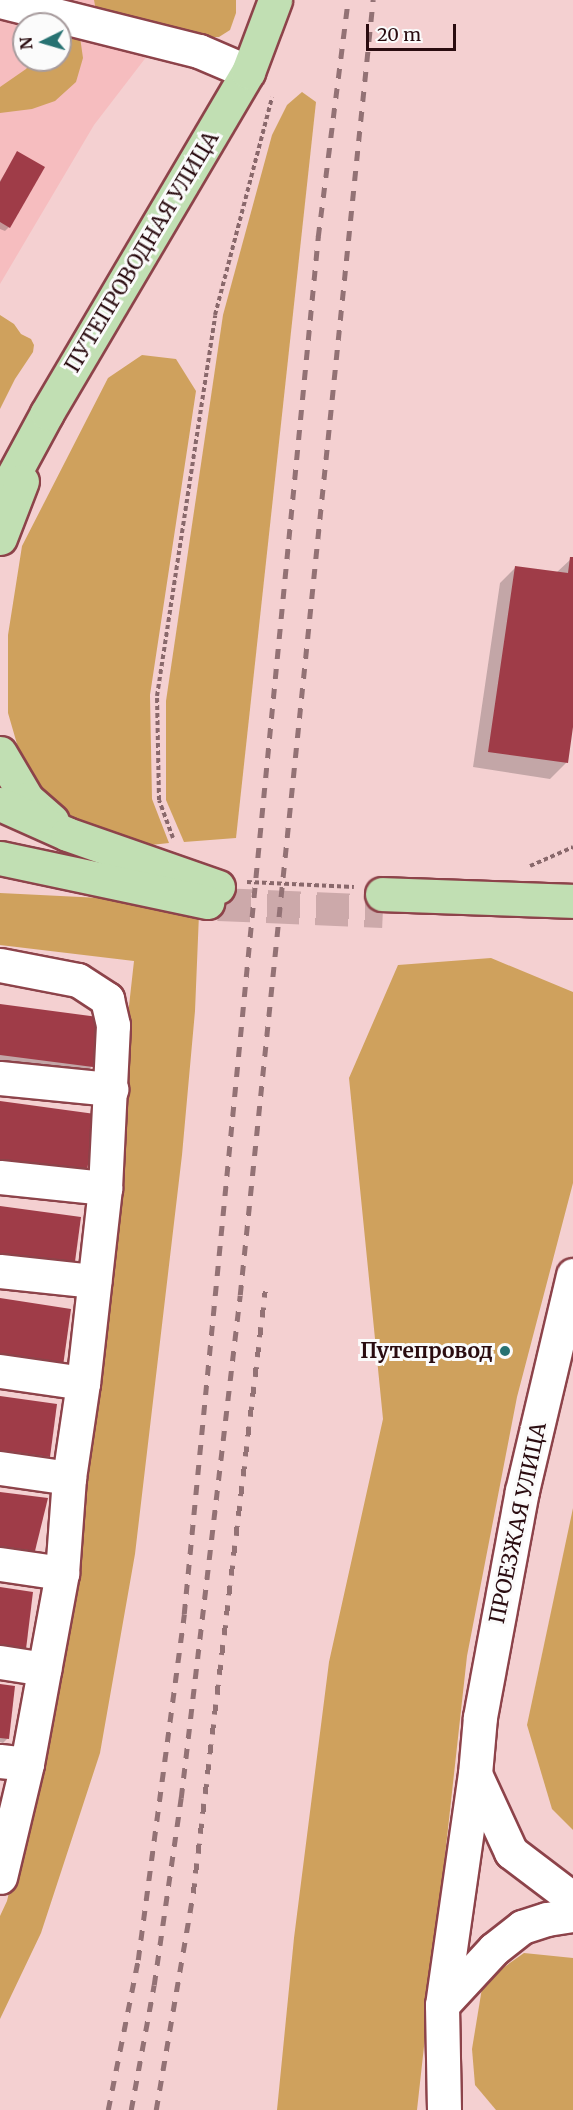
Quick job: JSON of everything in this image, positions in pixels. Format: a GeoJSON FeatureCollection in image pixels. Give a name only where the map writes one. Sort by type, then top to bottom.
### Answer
{"type":"FeatureCollection","features":[{"type":"Feature","properties":{"kind":"main road","name":"ПУТЕПРОВОДНАЯ УЛИЦА"},"geometry":{"type":"LineString","coordinates":[[0,500],[47,413],[261,81],[275,0]]}},
{"type":"Feature","properties":{"kind":"main road"},"geometry":{"type":"LineString","coordinates":[[0,538],[47,413]]}},
{"type":"Feature","properties":{"kind":"main road"},"geometry":{"type":"LineString","coordinates":[[0,753],[27,799],[67,834]]}},
{"type":"Feature","properties":{"kind":"main road"},"geometry":{"type":"LineString","coordinates":[[0,804],[67,834],[226,891]]}},
{"type":"Feature","properties":{"kind":"main road"},"geometry":{"type":"LineString","coordinates":[[2,859],[226,891]]}},
{"type":"Feature","properties":{"kind":"main road"},"geometry":{"type":"LineString","coordinates":[[374,897],[573,901]]}},
{"type":"Feature","properties":{"kind":"main road"},"geometry":{"type":"LineString","coordinates":[[374,897],[504,916],[573,910]]}},
{"type":"Feature","properties":{"kind":"street"},"geometry":{"type":"LineString","coordinates":[[0,0],[84,10],[199,51],[261,81]]}},
{"type":"Feature","properties":{"kind":"street"},"geometry":{"type":"LineString","coordinates":[[0,965],[78,980],[107,999],[112,1026],[105,1188],[83,1383],[69,1478],[62,1573],[44,1669],[14,1763],[3,1860]]}},
{"type":"Feature","properties":{"kind":"street"},"geometry":{"type":"LineString","coordinates":[[0,1078],[111,1089]]}},
{"type":"Feature","properties":{"kind":"street"},"geometry":{"type":"LineString","coordinates":[[0,1177],[105,1188]]}},
{"type":"Feature","properties":{"kind":"street"},"geometry":{"type":"LineString","coordinates":[[0,1271],[94,1281]]}},
{"type":"Feature","properties":{"kind":"street","name":"ПРОЕЗЖАЯ УЛИЦА"},"geometry":{"type":"LineString","coordinates":[[444,2110],[442,2005],[475,1774],[480,1717],[522,1491],[573,1275]]}},
{"type":"Feature","properties":{"kind":"street"},"geometry":{"type":"LineString","coordinates":[[0,1371],[83,1383]]}},
{"type":"Feature","properties":{"kind":"street"},"geometry":{"type":"LineString","coordinates":[[0,1467],[69,1478]]}},
{"type":"Feature","properties":{"kind":"street"},"geometry":{"type":"LineString","coordinates":[[0,1564],[62,1573]]}},
{"type":"Feature","properties":{"kind":"street"},"geometry":{"type":"LineString","coordinates":[[0,1662],[44,1669]]}},
{"type":"Feature","properties":{"kind":"street"},"geometry":{"type":"LineString","coordinates":[[475,1774],[511,1852],[573,1899]]}},
{"type":"Feature","properties":{"kind":"street"},"geometry":{"type":"LineString","coordinates":[[442,2005],[494,1949],[522,1927],[547,1919],[573,1915]]}},
{"type":"Feature","properties":{"kind":"path"},"geometry":{"type":"LineString","coordinates":[[176,845],[159,800],[157,696],[215,315],[261,81]]}},
{"type":"Feature","properties":{"kind":"path"},"geometry":{"type":"LineString","coordinates":[[226,891],[374,897]]}},
{"type":"Feature","properties":{"kind":"shaded area"},"geometry":{"type":"Polygon","coordinates":[[[0,0],[190,0],[94,125],[0,284],[0,0]]]}},
{"type":"Feature","properties":{"kind":"shaded area"},"geometry":{"type":"Polygon","coordinates":[[[94,0],[236,0],[236,13],[230,30],[219,37],[194,37],[96,11],[94,0]]]}},
{"type":"Feature","properties":{"kind":"shaded area"},"geometry":{"type":"Polygon","coordinates":[[[72,35],[80,37],[83,58],[76,82],[55,101],[32,109],[0,113],[0,87],[22,72],[72,72],[72,35]]]}},
{"type":"Feature","properties":{"kind":"shaded area"},"geometry":{"type":"Polygon","coordinates":[[[302,92],[316,102],[236,838],[184,842],[166,800],[166,701],[223,315],[272,135],[287,105],[302,92]]]}},
{"type":"Feature","properties":{"kind":"shaded area"},"geometry":{"type":"Polygon","coordinates":[[[0,315],[14,324],[21,334],[31,339],[34,345],[33,352],[15,379],[0,409],[0,315]]]}},
{"type":"Feature","properties":{"kind":"shaded area"},"geometry":{"type":"Polygon","coordinates":[[[142,355],[176,359],[196,391],[150,695],[152,799],[169,843],[151,845],[111,837],[63,812],[24,768],[8,713],[8,635],[22,546],[108,378],[142,355]]]}},
{"type":"Feature","properties":{"kind":"shaded area"},"geometry":{"type":"Polygon","coordinates":[[[0,893],[121,899],[199,914],[195,1011],[182,1155],[135,1554],[100,1753],[41,1933],[0,2019],[0,1916],[7,1901],[49,1724],[134,961],[0,945],[0,893]]]}},
{"type":"Feature","properties":{"kind":"shaded area"},"geometry":{"type":"Polygon","coordinates":[[[491,958],[573,992],[573,1183],[517,1397],[467,1656],[417,2110],[277,2110],[294,1938],[329,1662],[383,1419],[349,1078],[398,965],[491,958]]]}},
{"type":"Feature","properties":{"kind":"shaded area"},"geometry":{"type":"Polygon","coordinates":[[[573,1508],[573,1830],[552,1809],[527,1725],[573,1508]]]}},
{"type":"Feature","properties":{"kind":"shaded area"},"geometry":{"type":"Polygon","coordinates":[[[524,1953],[573,1958],[573,2110],[496,2110],[475,2085],[472,2049],[483,1982],[524,1953]]]}},
{"type":"Feature","properties":{"kind":"building"},"geometry":{"type":"Polygon","coordinates":[[[17,151],[45,167],[10,228],[0,222],[0,182],[17,151]]]}},
{"type":"Feature","properties":{"kind":"building"},"geometry":{"type":"Polygon","coordinates":[[[570,557],[573,557],[573,727],[568,763],[488,752],[515,566],[568,573],[570,557]]]}},
{"type":"Feature","properties":{"kind":"building"},"geometry":{"type":"Polygon","coordinates":[[[0,1004],[98,1017],[93,1067],[0,1055],[0,1004]]]}},
{"type":"Feature","properties":{"kind":"building"},"geometry":{"type":"Polygon","coordinates":[[[0,1101],[95,1114],[87,1172],[0,1160],[0,1101]]]}},
{"type":"Feature","properties":{"kind":"building"},"geometry":{"type":"Polygon","coordinates":[[[0,1206],[81,1217],[74,1269],[0,1259],[0,1206]]]}},
{"type":"Feature","properties":{"kind":"building"},"geometry":{"type":"Polygon","coordinates":[[[0,1298],[71,1309],[63,1366],[0,1357],[0,1298]]]}},
{"type":"Feature","properties":{"kind":"building"},"geometry":{"type":"Polygon","coordinates":[[[0,1396],[57,1404],[50,1457],[0,1450],[0,1396]]]}},
{"type":"Feature","properties":{"kind":"building"},"geometry":{"type":"Polygon","coordinates":[[[0,1492],[48,1498],[35,1551],[0,1546],[0,1492]]]}},
{"type":"Feature","properties":{"kind":"building"},"geometry":{"type":"Polygon","coordinates":[[[0,1587],[33,1592],[26,1649],[0,1646],[0,1587]]]}},
{"type":"Feature","properties":{"kind":"building"},"geometry":{"type":"Polygon","coordinates":[[[0,1684],[15,1686],[9,1739],[0,1738],[0,1684]]]}},
{"type":"Feature","properties":{"kind":"tunnel"},"geometry":{"type":"LineString","coordinates":[[218,904],[383,911]]}},
{"type":"Feature","properties":{"kind":"railway"},"geometry":{"type":"LineString","coordinates":[[108,2110],[138,1960],[184,1614],[318,237],[348,0]]}},
{"type":"Feature","properties":{"kind":"railway"},"geometry":{"type":"LineString","coordinates":[[131,2110],[154,1985],[181,1798],[240,1295],[373,0]]}},
{"type":"Feature","properties":{"kind":"railway"},"geometry":{"type":"LineString","coordinates":[[156,2110],[193,1893],[265,1291]]}},
{"type":"Feature","properties":{"kind":"place","name":"Путепровод"},"geometry":{"type":"Point","coordinates":[505,1351]}}]}
